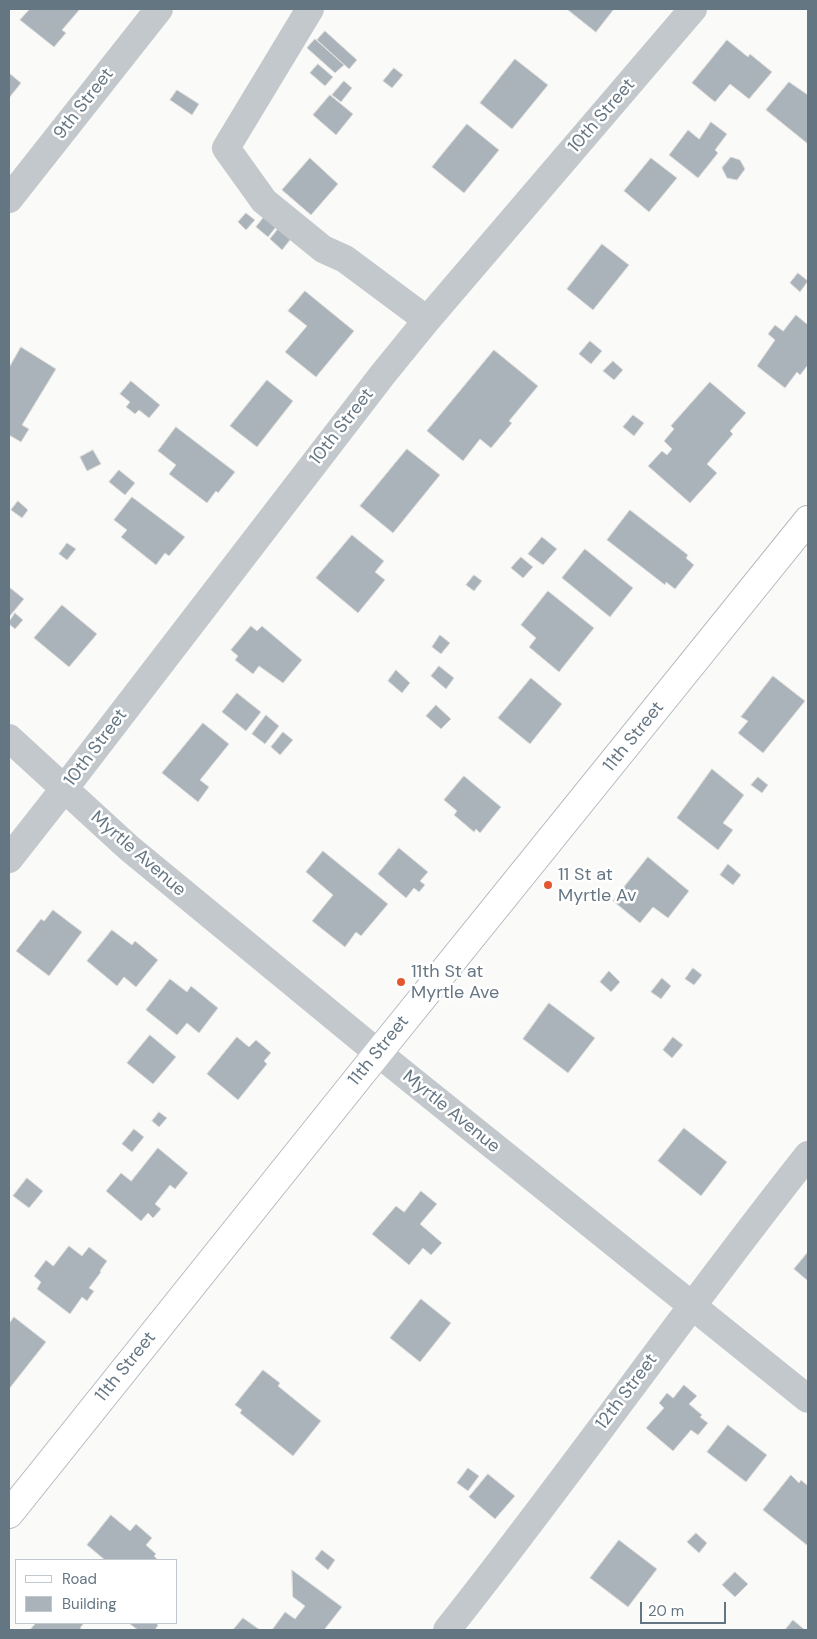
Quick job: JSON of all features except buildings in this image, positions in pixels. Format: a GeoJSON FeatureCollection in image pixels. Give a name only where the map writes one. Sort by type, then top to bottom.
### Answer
{"type":"FeatureCollection","features":[{"type":"Feature","properties":{"kind":"main road","name":"11th Street"},"geometry":{"type":"LineString","coordinates":[[9,1514],[808,520]]}},
{"type":"Feature","properties":{"kind":"street","name":"9th Street"},"geometry":{"type":"LineString","coordinates":[[9,199],[158,9]]}},
{"type":"Feature","properties":{"kind":"street"},"geometry":{"type":"LineString","coordinates":[[310,9],[226,148],[264,201],[323,249],[345,259],[427,320]]}},
{"type":"Feature","properties":{"kind":"street","name":"10th Street"},"geometry":{"type":"LineString","coordinates":[[9,859],[333,438],[427,320],[693,9]]}},
{"type":"Feature","properties":{"kind":"street","name":"Myrtle Avenue"},"geometry":{"type":"LineString","coordinates":[[9,738],[129,848],[378,1053],[808,1399]]}},
{"type":"Feature","properties":{"kind":"street","name":"12th Street"},"geometry":{"type":"LineString","coordinates":[[447,1630],[484,1584],[692,1305],[808,1155]]}},
{"type":"Feature","properties":{"kind":"place","name":"11 St at Myrtle Av"},"geometry":{"type":"Point","coordinates":[548,885]}},
{"type":"Feature","properties":{"kind":"place","name":"11th St at Myrtle Ave"},"geometry":{"type":"Point","coordinates":[401,982]}}]}
